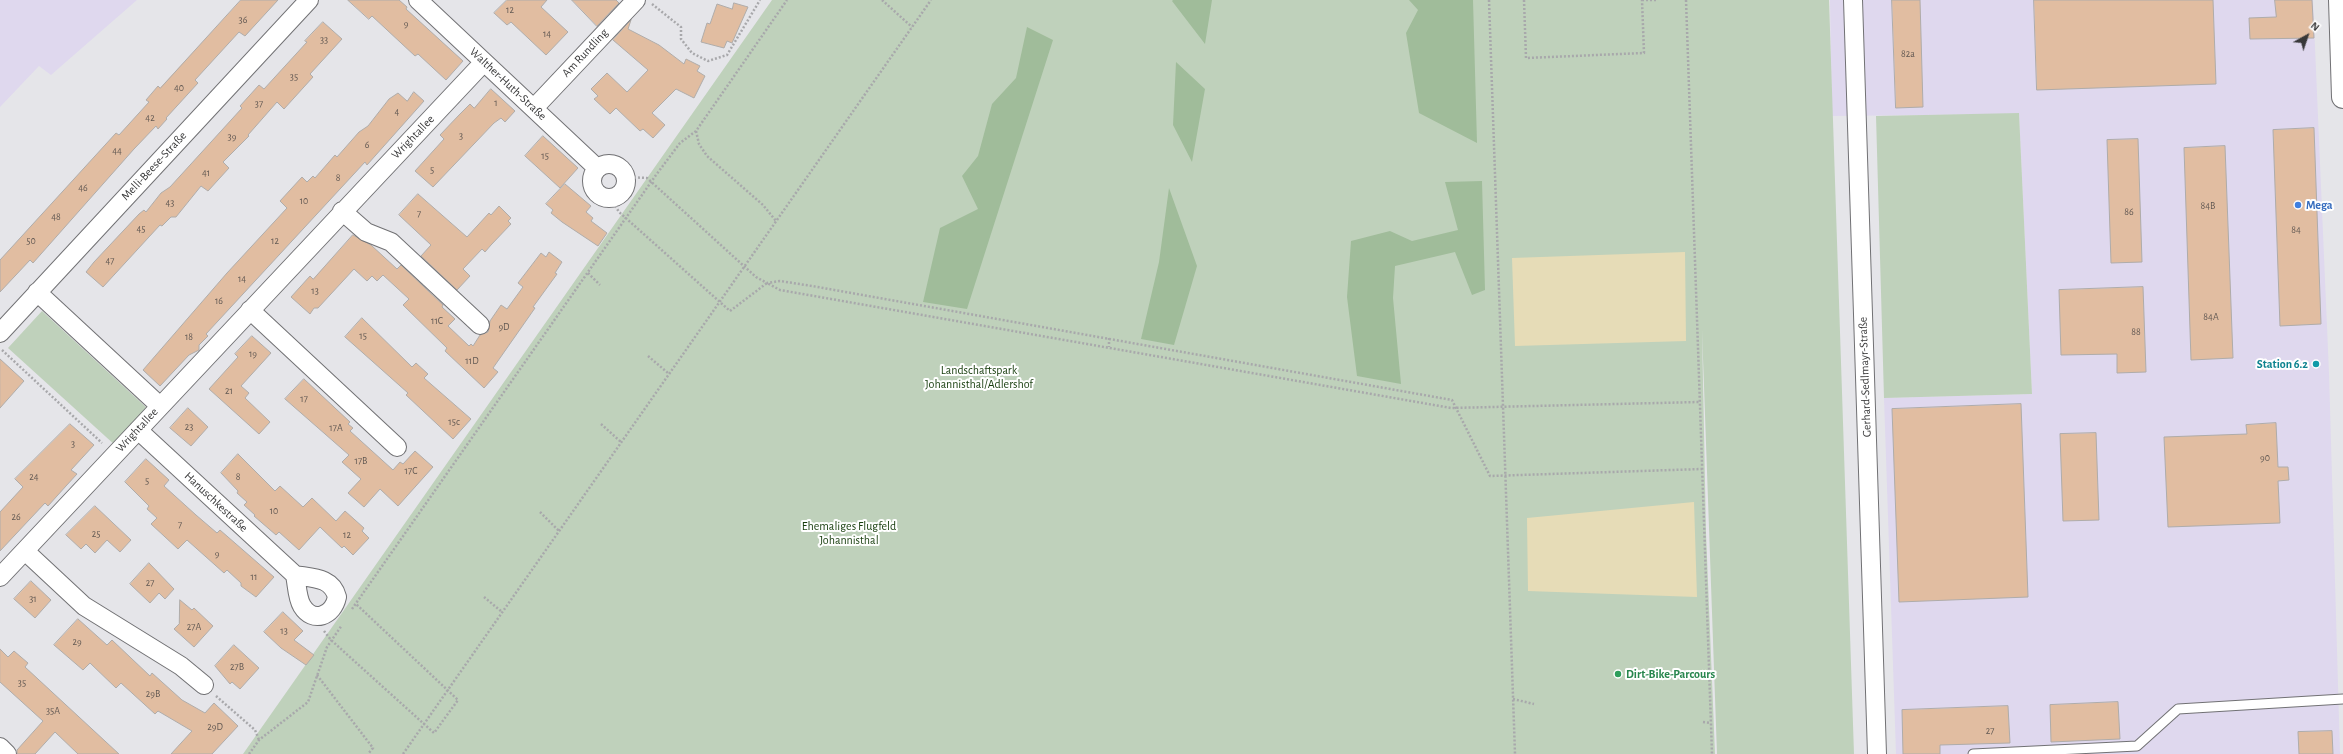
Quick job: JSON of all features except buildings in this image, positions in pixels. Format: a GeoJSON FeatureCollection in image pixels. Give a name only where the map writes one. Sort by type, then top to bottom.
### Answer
{"type":"FeatureCollection","features":[{"type":"Feature","properties":{"kind":"main road"},"geometry":{"type":"LineString","coordinates":[[2340,0],[2343,97]]}},
{"type":"Feature","properties":{"kind":"street","name":"Melli-Beese-Straße"},"geometry":{"type":"LineString","coordinates":[[0,333],[309,0]]}},
{"type":"Feature","properties":{"kind":"street","name":"Walther-Huth-Straße"},"geometry":{"type":"LineString","coordinates":[[418,0],[484,62],[535,107],[597,168]]}},
{"type":"Feature","properties":{"kind":"street","name":"Gerhard-Sedlmayr-Straße"},"geometry":{"type":"LineString","coordinates":[[1853,0],[1877,754]]}},
{"type":"Feature","properties":{"kind":"street","name":"Am Rundling"},"geometry":{"type":"LineString","coordinates":[[535,107],[641,1]]}},
{"type":"Feature","properties":{"kind":"street","name":"Wrightallee"},"geometry":{"type":"LineString","coordinates":[[0,577],[342,211],[484,62]]}},
{"type":"Feature","properties":{"kind":"street"},"geometry":{"type":"LineString","coordinates":[[602,165],[614,165],[624,172],[626,177],[625,189],[622,193],[611,199],[601,197],[593,189],[592,178],[597,168],[602,165]]}},
{"type":"Feature","properties":{"kind":"street"},"geometry":{"type":"LineString","coordinates":[[342,211],[366,232],[391,242],[480,325]]}},
{"type":"Feature","properties":{"kind":"street"},"geometry":{"type":"LineString","coordinates":[[37,292],[160,406]]}},
{"type":"Feature","properties":{"kind":"street"},"geometry":{"type":"LineString","coordinates":[[250,310],[397,447]]}},
{"type":"Feature","properties":{"kind":"street","name":"Hanuschkestraße"},"geometry":{"type":"LineString","coordinates":[[138,430],[295,575]]}},
{"type":"Feature","properties":{"kind":"street"},"geometry":{"type":"LineString","coordinates":[[25,551],[84,606],[181,666],[204,685]]}},
{"type":"Feature","properties":{"kind":"street"},"geometry":{"type":"LineString","coordinates":[[0,747],[7,754]]}},
{"type":"Feature","properties":{"kind":"lane"},"geometry":{"type":"LineString","coordinates":[[1973,754],[2137,746],[2178,709],[2343,699]]}},
{"type":"Feature","properties":{"kind":"path"},"geometry":{"type":"LineString","coordinates":[[641,1],[656,5],[681,27],[681,39],[692,53],[708,61],[727,55],[760,0]]}},
{"type":"Feature","properties":{"kind":"path"},"geometry":{"type":"LineString","coordinates":[[351,610],[651,182],[680,143],[696,132],[787,0]]}},
{"type":"Feature","properties":{"kind":"path"},"geometry":{"type":"LineString","coordinates":[[882,0],[912,27]]}},
{"type":"Feature","properties":{"kind":"path"},"geometry":{"type":"LineString","coordinates":[[403,754],[668,373],[931,0]]}},
{"type":"Feature","properties":{"kind":"path"},"geometry":{"type":"LineString","coordinates":[[1490,0],[1505,408],[1515,754]]}},
{"type":"Feature","properties":{"kind":"path"},"geometry":{"type":"LineString","coordinates":[[1524,0],[1526,58],[1644,53],[1642,0],[1656,0]]}},
{"type":"Feature","properties":{"kind":"path"},"geometry":{"type":"LineString","coordinates":[[1686,0],[1712,754]]}},
{"type":"Feature","properties":{"kind":"path"},"geometry":{"type":"LineString","coordinates":[[696,132],[699,144],[706,156],[763,205],[776,221]]}},
{"type":"Feature","properties":{"kind":"path"},"geometry":{"type":"LineString","coordinates":[[626,177],[647,178],[756,277],[780,290],[1450,408],[1505,408],[1699,402]]}},
{"type":"Feature","properties":{"kind":"path"},"geometry":{"type":"LineString","coordinates":[[611,199],[619,212],[730,311],[767,283],[780,282],[812,286],[1452,400],[1490,476],[1702,469]]}},
{"type":"Feature","properties":{"kind":"path"},"geometry":{"type":"LineString","coordinates":[[588,273],[600,285]]}},
{"type":"Feature","properties":{"kind":"path"},"geometry":{"type":"LineString","coordinates":[[1108,338],[1108,347]]}},
{"type":"Feature","properties":{"kind":"path"},"geometry":{"type":"LineString","coordinates":[[0,348],[114,454]]}},
{"type":"Feature","properties":{"kind":"path"},"geometry":{"type":"LineString","coordinates":[[648,356],[668,373]]}},
{"type":"Feature","properties":{"kind":"path"},"geometry":{"type":"LineString","coordinates":[[601,424],[621,442]]}},
{"type":"Feature","properties":{"kind":"path"},"geometry":{"type":"LineString","coordinates":[[540,512],[558,531]]}},
{"type":"Feature","properties":{"kind":"path"},"geometry":{"type":"LineString","coordinates":[[484,597],[502,612]]}},
{"type":"Feature","properties":{"kind":"path"},"geometry":{"type":"LineString","coordinates":[[331,640],[434,733],[458,700],[356,604]]}},
{"type":"Feature","properties":{"kind":"path"},"geometry":{"type":"LineString","coordinates":[[249,754],[259,740],[308,702],[331,640],[343,622]]}},
{"type":"Feature","properties":{"kind":"path"},"geometry":{"type":"LineString","coordinates":[[317,675],[373,748],[368,754]]}},
{"type":"Feature","properties":{"kind":"path"},"geometry":{"type":"LineString","coordinates":[[204,685],[255,730],[259,740]]}},
{"type":"Feature","properties":{"kind":"path"},"geometry":{"type":"LineString","coordinates":[[1513,699],[1534,704]]}},
{"type":"Feature","properties":{"kind":"path"},"geometry":{"type":"LineString","coordinates":[[1703,722],[1711,723]]}},
{"type":"Feature","properties":{"kind":"shaded area"},"geometry":{"type":"Polygon","coordinates":[[[0,0],[137,0],[51,75],[39,66],[0,107],[0,0]]]}},
{"type":"Feature","properties":{"kind":"shaded area"},"geometry":{"type":"Polygon","coordinates":[[[1830,0],[2313,0],[2329,373],[2340,754],[1896,754],[1884,398],[2032,394],[2019,114],[1832,116],[1830,0]]]}},
{"type":"Feature","properties":{"kind":"green space","name":"Landschaftspark Johannisthal/Adlershof"},"geometry":{"type":"Polygon","coordinates":[[[772,0],[1829,0],[1854,754],[1717,754],[1702,330],[1706,533],[1715,754],[243,754],[772,0]]]}},
{"type":"Feature","properties":{"kind":"green space"},"geometry":{"type":"Polygon","coordinates":[[[1212,0],[1205,44],[1172,1],[1212,0]]]}},
{"type":"Feature","properties":{"kind":"green space"},"geometry":{"type":"Polygon","coordinates":[[[1409,0],[1473,0],[1477,143],[1419,113],[1406,33],[1418,10],[1409,0]]]}},
{"type":"Feature","properties":{"kind":"green space"},"geometry":{"type":"Polygon","coordinates":[[[1027,27],[1053,40],[967,309],[923,302],[940,228],[978,209],[962,176],[978,156],[992,104],[1016,78],[1027,27]]]}},
{"type":"Feature","properties":{"kind":"green space"},"geometry":{"type":"Polygon","coordinates":[[[1176,62],[1205,89],[1192,162],[1173,125],[1176,62]]]}},
{"type":"Feature","properties":{"kind":"green space"},"geometry":{"type":"Polygon","coordinates":[[[2019,113],[2032,394],[1884,398],[1876,116],[2019,113]]]}},
{"type":"Feature","properties":{"kind":"green space"},"geometry":{"type":"Polygon","coordinates":[[[1482,181],[1485,290],[1472,295],[1455,252],[1395,266],[1393,298],[1401,384],[1357,376],[1347,297],[1351,241],[1390,231],[1412,241],[1458,230],[1445,182],[1482,181]]]}},
{"type":"Feature","properties":{"kind":"green space"},"geometry":{"type":"Polygon","coordinates":[[[1169,188],[1197,266],[1174,345],[1141,339],[1159,262],[1169,188]]]}},
{"type":"Feature","properties":{"kind":"green space"},"geometry":{"type":"Polygon","coordinates":[[[42,311],[148,409],[116,446],[8,348],[42,311]]]}},
{"type":"Feature","properties":{"kind":"sand"},"geometry":{"type":"Polygon","coordinates":[[[1685,252],[1686,341],[1515,346],[1512,258],[1685,252]]]}},
{"type":"Feature","properties":{"kind":"sand"},"geometry":{"type":"Polygon","coordinates":[[[1694,502],[1697,597],[1528,591],[1527,518],[1694,502]]]}},
{"type":"Feature","properties":{"kind":"place","name":"Mega"},"geometry":{"type":"Point","coordinates":[2298,205]}},
{"type":"Feature","properties":{"kind":"place","name":"Station 6.2"},"geometry":{"type":"Point","coordinates":[2316,364]}},
{"type":"Feature","properties":{"kind":"place","name":"Dirt-Bike-Parcours"},"geometry":{"type":"Point","coordinates":[1618,674]}},
{"type":"Feature","properties":{"kind":"park label","name":"Ehemaliges Flugfeld Johannisthal"},"geometry":{"type":"Point","coordinates":[849,533]}}]}
